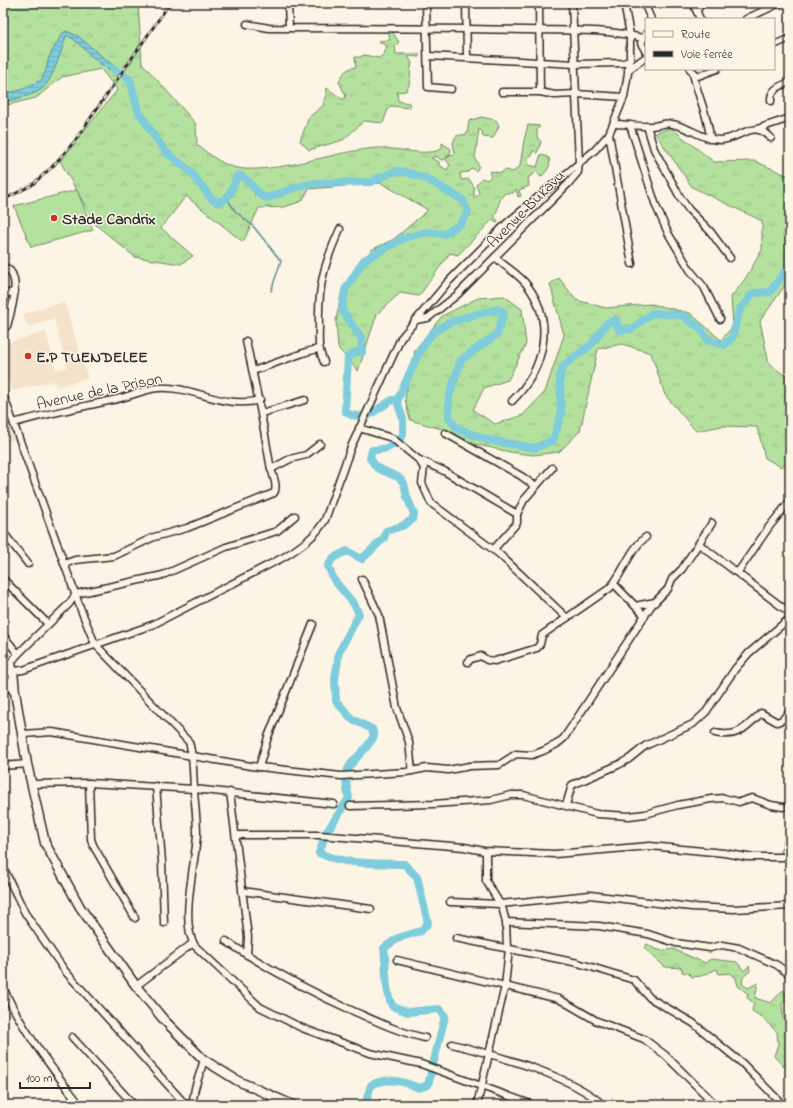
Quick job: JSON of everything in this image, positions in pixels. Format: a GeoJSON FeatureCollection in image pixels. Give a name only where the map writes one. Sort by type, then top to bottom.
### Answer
{"type":"FeatureCollection","features":[{"type":"Feature","properties":{"kind":"main road"},"geometry":{"type":"LineString","coordinates":[[4,674],[14,674],[15,692],[27,764],[45,843],[50,856],[80,907],[136,986],[164,1020],[204,1060],[238,1081],[293,1105]]}},
{"type":"Feature","properties":{"kind":"main road"},"geometry":{"type":"LineString","coordinates":[[4,674],[15,692]]}},
{"type":"Feature","properties":{"kind":"street"},"geometry":{"type":"LineString","coordinates":[[288,3],[289,28]]}},
{"type":"Feature","properties":{"kind":"street"},"geometry":{"type":"LineString","coordinates":[[426,3],[429,88],[452,89]]}},
{"type":"Feature","properties":{"kind":"street"},"geometry":{"type":"LineString","coordinates":[[466,3],[467,57]]}},
{"type":"Feature","properties":{"kind":"street"},"geometry":{"type":"LineString","coordinates":[[539,3],[540,92]]}},
{"type":"Feature","properties":{"kind":"street","name":"Avenue Bukavu"},"geometry":{"type":"LineString","coordinates":[[415,320],[424,320],[457,295],[568,184],[578,172],[579,163],[572,3]]}},
{"type":"Feature","properties":{"kind":"street"},"geometry":{"type":"LineString","coordinates":[[12,661],[14,674],[152,625],[301,547],[319,530],[325,520],[360,426],[401,338],[448,282],[508,222],[595,150],[609,134],[615,124],[624,97],[630,61],[630,35],[624,3]]}},
{"type":"Feature","properties":{"kind":"street"},"geometry":{"type":"LineString","coordinates":[[644,3],[651,18]]}},
{"type":"Feature","properties":{"kind":"street"},"geometry":{"type":"LineString","coordinates":[[694,3],[700,18]]}},
{"type":"Feature","properties":{"kind":"street"},"geometry":{"type":"LineString","coordinates":[[696,10],[702,3]]}},
{"type":"Feature","properties":{"kind":"street"},"geometry":{"type":"LineString","coordinates":[[748,18],[780,3]]}},
{"type":"Feature","properties":{"kind":"street"},"geometry":{"type":"LineString","coordinates":[[247,24],[269,28],[427,27],[573,31],[630,35],[643,39],[630,54]]}},
{"type":"Feature","properties":{"kind":"street"},"geometry":{"type":"LineString","coordinates":[[775,45],[790,38]]}},
{"type":"Feature","properties":{"kind":"street"},"geometry":{"type":"LineString","coordinates":[[428,56],[575,64],[623,63],[630,61]]}},
{"type":"Feature","properties":{"kind":"street"},"geometry":{"type":"LineString","coordinates":[[628,70],[645,58]]}},
{"type":"Feature","properties":{"kind":"street"},"geometry":{"type":"LineString","coordinates":[[691,71],[699,76],[714,70]]}},
{"type":"Feature","properties":{"kind":"street"},"geometry":{"type":"LineString","coordinates":[[691,71],[696,91],[710,131],[710,139]]}},
{"type":"Feature","properties":{"kind":"street"},"geometry":{"type":"LineString","coordinates":[[770,101],[770,95],[773,90],[790,82]]}},
{"type":"Feature","properties":{"kind":"street"},"geometry":{"type":"LineString","coordinates":[[502,92],[540,92],[555,95],[576,94],[624,97]]}},
{"type":"Feature","properties":{"kind":"street"},"geometry":{"type":"LineString","coordinates":[[615,124],[648,126],[672,123],[710,139],[726,140],[736,134],[790,118]]}},
{"type":"Feature","properties":{"kind":"street"},"geometry":{"type":"LineString","coordinates":[[630,125],[654,199],[668,232],[690,270],[704,287],[720,319]]}},
{"type":"Feature","properties":{"kind":"street"},"geometry":{"type":"LineString","coordinates":[[648,126],[654,149],[680,197],[689,210],[710,230],[730,258]]}},
{"type":"Feature","properties":{"kind":"street"},"geometry":{"type":"LineString","coordinates":[[757,129],[762,130],[771,138]]}},
{"type":"Feature","properties":{"kind":"street"},"geometry":{"type":"LineString","coordinates":[[609,134],[632,264]]}},
{"type":"Feature","properties":{"kind":"street"},"geometry":{"type":"LineString","coordinates":[[324,362],[318,349],[319,292],[325,265],[340,230]]}},
{"type":"Feature","properties":{"kind":"street"},"geometry":{"type":"LineString","coordinates":[[495,257],[527,284],[542,318],[544,341],[537,366],[531,379],[512,400]]}},
{"type":"Feature","properties":{"kind":"street"},"geometry":{"type":"LineString","coordinates":[[3,267],[8,268],[12,273],[16,292],[7,326],[3,329]]}},
{"type":"Feature","properties":{"kind":"street"},"geometry":{"type":"LineString","coordinates":[[3,295],[16,292]]}},
{"type":"Feature","properties":{"kind":"street"},"geometry":{"type":"LineString","coordinates":[[64,564],[75,560],[114,556],[154,537],[187,528],[272,495],[276,488],[271,469],[260,400],[246,341]]}},
{"type":"Feature","properties":{"kind":"street"},"geometry":{"type":"LineString","coordinates":[[253,371],[318,349]]}},
{"type":"Feature","properties":{"kind":"street","name":"Avenue de la Prison"},"geometry":{"type":"LineString","coordinates":[[14,423],[42,414],[119,399],[158,388],[177,388],[203,396],[236,403],[260,400]]}},
{"type":"Feature","properties":{"kind":"street"},"geometry":{"type":"LineString","coordinates":[[3,394],[64,564],[95,644],[184,735],[189,742],[193,757],[197,834],[190,885],[188,922],[193,943],[228,978],[265,1010],[302,1028],[370,1053],[437,1069],[533,1105]]}},
{"type":"Feature","properties":{"kind":"street"},"geometry":{"type":"LineString","coordinates":[[262,412],[305,400]]}},
{"type":"Feature","properties":{"kind":"street"},"geometry":{"type":"LineString","coordinates":[[360,426],[392,438],[419,460],[424,468],[422,483],[430,502],[493,550],[542,593],[567,618]]}},
{"type":"Feature","properties":{"kind":"street"},"geometry":{"type":"LineString","coordinates":[[445,433],[521,476],[535,486]]}},
{"type":"Feature","properties":{"kind":"street"},"geometry":{"type":"LineString","coordinates":[[271,469],[290,459],[306,455],[320,444]]}},
{"type":"Feature","properties":{"kind":"street"},"geometry":{"type":"LineString","coordinates":[[419,460],[442,470],[516,514]]}},
{"type":"Feature","properties":{"kind":"street"},"geometry":{"type":"LineString","coordinates":[[493,550],[516,523],[516,514],[524,500],[552,468]]}},
{"type":"Feature","properties":{"kind":"street"},"geometry":{"type":"LineString","coordinates":[[738,572],[790,501]]}},
{"type":"Feature","properties":{"kind":"street"},"geometry":{"type":"LineString","coordinates":[[4,674],[18,654],[76,594],[163,575],[226,547],[277,531],[295,516]]}},
{"type":"Feature","properties":{"kind":"street"},"geometry":{"type":"LineString","coordinates":[[23,734],[52,732],[193,757],[259,767],[341,776],[412,771],[427,768],[448,770],[470,766],[499,765],[516,754],[532,755],[557,744],[564,738],[645,616],[655,602],[668,589],[672,579],[682,569],[712,523]]}},
{"type":"Feature","properties":{"kind":"street"},"geometry":{"type":"LineString","coordinates":[[3,532],[28,564]]}},
{"type":"Feature","properties":{"kind":"street"},"geometry":{"type":"LineString","coordinates":[[468,662],[471,659],[481,656],[487,660],[495,661],[537,648],[540,644],[542,635],[614,584],[638,543],[646,537]]}},
{"type":"Feature","properties":{"kind":"street"},"geometry":{"type":"LineString","coordinates":[[699,544],[738,572],[790,613]]}},
{"type":"Feature","properties":{"kind":"street"},"geometry":{"type":"LineString","coordinates":[[3,579],[48,624]]}},
{"type":"Feature","properties":{"kind":"street"},"geometry":{"type":"LineString","coordinates":[[362,579],[379,615],[396,700],[409,742],[412,771]]}},
{"type":"Feature","properties":{"kind":"street"},"geometry":{"type":"LineString","coordinates":[[614,584],[645,616]]}},
{"type":"Feature","properties":{"kind":"street"},"geometry":{"type":"LineString","coordinates":[[635,606],[655,602]]}},
{"type":"Feature","properties":{"kind":"street"},"geometry":{"type":"LineString","coordinates":[[566,805],[572,785],[618,765],[629,759],[645,746],[693,724],[706,712],[735,669],[749,653],[790,618]]}},
{"type":"Feature","properties":{"kind":"street"},"geometry":{"type":"LineString","coordinates":[[259,767],[268,737],[313,624]]}},
{"type":"Feature","properties":{"kind":"street"},"geometry":{"type":"LineString","coordinates":[[3,636],[18,654]]}},
{"type":"Feature","properties":{"kind":"street"},"geometry":{"type":"LineString","coordinates":[[714,733],[728,736],[742,731],[761,713],[776,722],[789,715]]}},
{"type":"Feature","properties":{"kind":"street"},"geometry":{"type":"LineString","coordinates":[[3,766],[27,764]]}},
{"type":"Feature","properties":{"kind":"street"},"geometry":{"type":"LineString","coordinates":[[89,783],[91,839],[93,845],[135,918]]}},
{"type":"Feature","properties":{"kind":"street"},"geometry":{"type":"LineString","coordinates":[[31,784],[89,783],[194,788],[334,804]]}},
{"type":"Feature","properties":{"kind":"street"},"geometry":{"type":"LineString","coordinates":[[156,786],[162,862],[164,923]]}},
{"type":"Feature","properties":{"kind":"street"},"geometry":{"type":"LineString","coordinates":[[230,792],[248,937],[246,955]]}},
{"type":"Feature","properties":{"kind":"street"},"geometry":{"type":"LineString","coordinates":[[350,806],[433,804],[491,800],[511,795],[523,795],[597,814],[629,816],[644,814],[678,804],[711,798],[724,798],[740,802],[752,798],[771,806],[783,807]]}},
{"type":"Feature","properties":{"kind":"street"},"geometry":{"type":"LineString","coordinates":[[236,835],[319,835],[464,847],[486,852],[555,854],[650,846],[685,848],[749,858],[790,857]]}},
{"type":"Feature","properties":{"kind":"street"},"geometry":{"type":"LineString","coordinates":[[477,1105],[505,986],[508,948],[506,922],[500,904],[486,881],[486,852]]}},
{"type":"Feature","properties":{"kind":"street"},"geometry":{"type":"LineString","coordinates":[[3,867],[25,913],[64,971],[192,1105]]}},
{"type":"Feature","properties":{"kind":"street"},"geometry":{"type":"LineString","coordinates":[[242,891],[371,909]]}},
{"type":"Feature","properties":{"kind":"street"},"geometry":{"type":"LineString","coordinates":[[450,902],[500,904],[590,895],[691,906],[734,908],[790,906]]}},
{"type":"Feature","properties":{"kind":"street"},"geometry":{"type":"LineString","coordinates":[[506,922],[599,926],[648,934],[676,943],[710,948],[722,945],[739,948],[777,964],[790,975]]}},
{"type":"Feature","properties":{"kind":"street"},"geometry":{"type":"LineString","coordinates":[[456,938],[582,964],[634,980],[650,998],[692,1023],[742,1063],[783,1105]]}},
{"type":"Feature","properties":{"kind":"street"},"geometry":{"type":"LineString","coordinates":[[226,941],[246,955],[293,982],[336,1003],[393,1029],[425,1038]]}},
{"type":"Feature","properties":{"kind":"street"},"geometry":{"type":"LineString","coordinates":[[136,986],[193,943]]}},
{"type":"Feature","properties":{"kind":"street"},"geometry":{"type":"LineString","coordinates":[[397,960],[559,999],[597,1021],[642,1038],[665,1055],[716,1105]]}},
{"type":"Feature","properties":{"kind":"street"},"geometry":{"type":"LineString","coordinates":[[3,987],[27,1029],[56,1074],[80,1105]]}},
{"type":"Feature","properties":{"kind":"street"},"geometry":{"type":"LineString","coordinates":[[72,1038],[134,1105]]}},
{"type":"Feature","properties":{"kind":"street"},"geometry":{"type":"LineString","coordinates":[[452,1044],[490,1053],[563,1080],[591,1094],[603,1105]]}},
{"type":"Feature","properties":{"kind":"street"},"geometry":{"type":"LineString","coordinates":[[192,1105],[195,1088],[204,1060]]}},
{"type":"Feature","properties":{"kind":"shaded area"},"geometry":{"type":"Polygon","coordinates":[[[64,302],[88,378],[57,387],[55,381],[12,391],[3,367],[3,344],[46,332],[56,370],[67,367],[54,319],[27,327],[23,314],[64,302]]]}},
{"type":"Feature","properties":{"kind":"shaded area"},"geometry":{"type":"Polygon","coordinates":[[[3,402],[15,439],[3,443],[3,402]]]}},
{"type":"Feature","properties":{"kind":"green space"},"geometry":{"type":"Polygon","coordinates":[[[3,3],[138,3],[142,63],[196,124],[197,145],[219,161],[231,166],[245,169],[261,169],[377,148],[430,152],[437,151],[442,148],[442,143],[451,149],[450,154],[445,159],[441,160],[436,156],[431,158],[439,162],[439,165],[447,170],[450,165],[446,160],[455,153],[453,143],[456,136],[467,134],[469,121],[481,117],[496,120],[499,126],[493,138],[483,137],[482,131],[479,129],[475,158],[479,166],[476,171],[472,168],[468,172],[460,173],[461,180],[469,179],[474,187],[474,199],[479,193],[476,185],[482,178],[487,180],[491,176],[489,173],[491,171],[500,173],[506,170],[513,172],[520,166],[528,125],[540,126],[537,130],[537,137],[541,142],[537,153],[533,150],[532,155],[528,157],[528,165],[537,167],[541,154],[549,158],[549,166],[547,171],[541,177],[536,172],[528,178],[529,186],[519,190],[521,196],[518,197],[516,189],[513,193],[505,193],[500,200],[494,216],[498,221],[496,223],[493,219],[458,255],[450,253],[419,296],[400,293],[377,314],[358,371],[338,348],[336,321],[341,293],[371,250],[394,239],[428,210],[381,183],[309,189],[302,201],[284,207],[259,208],[243,242],[186,196],[161,228],[193,256],[181,264],[135,257],[96,225],[60,161],[117,90],[101,69],[62,77],[36,98],[3,106],[3,3]]]}},
{"type":"Feature","properties":{"kind":"green space"},"geometry":{"type":"Polygon","coordinates":[[[384,30],[395,30],[393,33],[399,42],[395,46],[396,54],[419,54],[419,57],[408,56],[412,63],[409,85],[406,91],[397,92],[398,101],[409,103],[410,108],[391,106],[388,109],[383,123],[364,121],[343,140],[309,150],[300,141],[309,117],[323,106],[327,88],[343,100],[346,96],[339,82],[342,76],[347,70],[356,67],[355,57],[364,55],[379,58],[384,54],[387,47],[379,41],[390,40],[389,33],[384,30]]]}},
{"type":"Feature","properties":{"kind":"green space"},"geometry":{"type":"Polygon","coordinates":[[[671,128],[714,162],[755,161],[786,175],[790,173],[790,278],[760,321],[769,364],[790,379],[790,461],[781,467],[765,458],[757,427],[722,426],[696,431],[665,395],[651,353],[622,344],[598,349],[580,431],[559,452],[533,455],[510,452],[474,444],[449,431],[410,420],[405,399],[415,350],[442,316],[478,298],[504,296],[522,309],[526,344],[508,380],[484,388],[473,410],[495,424],[523,415],[545,392],[564,335],[550,284],[559,278],[576,300],[606,308],[651,304],[690,313],[721,340],[733,326],[731,297],[745,279],[762,250],[762,221],[692,187],[655,133],[671,128]]]}},
{"type":"Feature","properties":{"kind":"green space","name":"Stade Candrix"},"geometry":{"type":"Polygon","coordinates":[[[77,190],[93,230],[31,247],[14,206],[77,190]]]}},
{"type":"Feature","properties":{"kind":"green space"},"geometry":{"type":"Polygon","coordinates":[[[790,822],[790,854],[779,854],[783,844],[787,824],[790,822]]]}},
{"type":"Feature","properties":{"kind":"green space"},"geometry":{"type":"Polygon","coordinates":[[[647,944],[655,949],[663,951],[673,949],[705,963],[711,959],[737,962],[744,971],[749,966],[750,971],[743,977],[742,984],[748,988],[758,983],[755,998],[771,1003],[783,990],[788,997],[782,1004],[783,1018],[790,1023],[790,1069],[782,1065],[774,1056],[778,1044],[777,1032],[759,1015],[752,1011],[754,1003],[747,998],[748,994],[738,986],[736,978],[730,973],[719,974],[717,969],[701,976],[692,977],[688,973],[682,972],[682,968],[665,967],[644,948],[647,944]]]}},
{"type":"Feature","properties":{"kind":"water"},"geometry":{"type":"Polygon","coordinates":[[[66,31],[78,36],[123,74],[114,72],[105,67],[71,38],[66,36],[57,64],[46,85],[34,93],[3,102],[3,94],[21,90],[41,80],[45,73],[49,57],[62,34],[66,31]]]}},
{"type":"Feature","properties":{"kind":"waterway"},"geometry":{"type":"LineString","coordinates":[[114,69],[130,80],[138,110],[167,153],[190,171],[210,197],[217,202],[222,201],[228,196],[238,175],[246,179],[259,193],[267,198],[297,187],[316,183],[371,182],[397,171],[406,172],[427,179],[463,200],[468,212],[460,224],[445,234],[426,232],[404,238],[364,260],[345,290],[342,310],[362,339],[362,352],[356,352],[348,357],[345,411],[351,415],[366,417],[392,400],[397,401],[403,419],[403,435],[389,447],[372,450],[370,458],[377,468],[398,477],[404,483],[407,497],[414,514],[412,520],[402,526],[386,531],[384,538],[362,559],[347,551],[333,558],[328,566],[334,580],[354,604],[359,614],[339,652],[335,679],[336,701],[352,719],[372,729],[374,736],[348,768],[346,776],[349,798],[326,833],[319,853],[339,860],[404,864],[417,877],[428,923],[421,931],[398,938],[384,948],[389,999],[392,1006],[408,1012],[439,1009],[445,1016],[428,1085],[419,1088],[407,1083],[395,1081],[383,1081],[371,1085],[367,1098],[369,1105]]}},
{"type":"Feature","properties":{"kind":"waterway"},"geometry":{"type":"LineString","coordinates":[[227,198],[235,211],[253,226],[281,261],[271,291]]}},
{"type":"Feature","properties":{"kind":"waterway"},"geometry":{"type":"LineString","coordinates":[[397,401],[419,354],[434,332],[457,320],[498,309],[504,312],[497,334],[461,360],[449,397],[449,418],[458,429],[488,440],[535,448],[553,440],[561,415],[560,375],[564,365],[591,345],[607,323],[616,320],[619,330],[632,329],[652,313],[682,315],[701,329],[707,340],[724,345],[732,338],[740,309],[753,293],[770,292],[790,265]]}},
{"type":"Feature","properties":{"kind":"railway"},"geometry":{"type":"LineString","coordinates":[[3,200],[32,185],[53,166],[74,142],[170,3]]}},
{"type":"Feature","properties":{"kind":"place","name":"Stade Candrix"},"geometry":{"type":"Point","coordinates":[54,218]}},
{"type":"Feature","properties":{"kind":"place","name":"E.P TUENDELEE"},"geometry":{"type":"Point","coordinates":[28,356]}}]}
